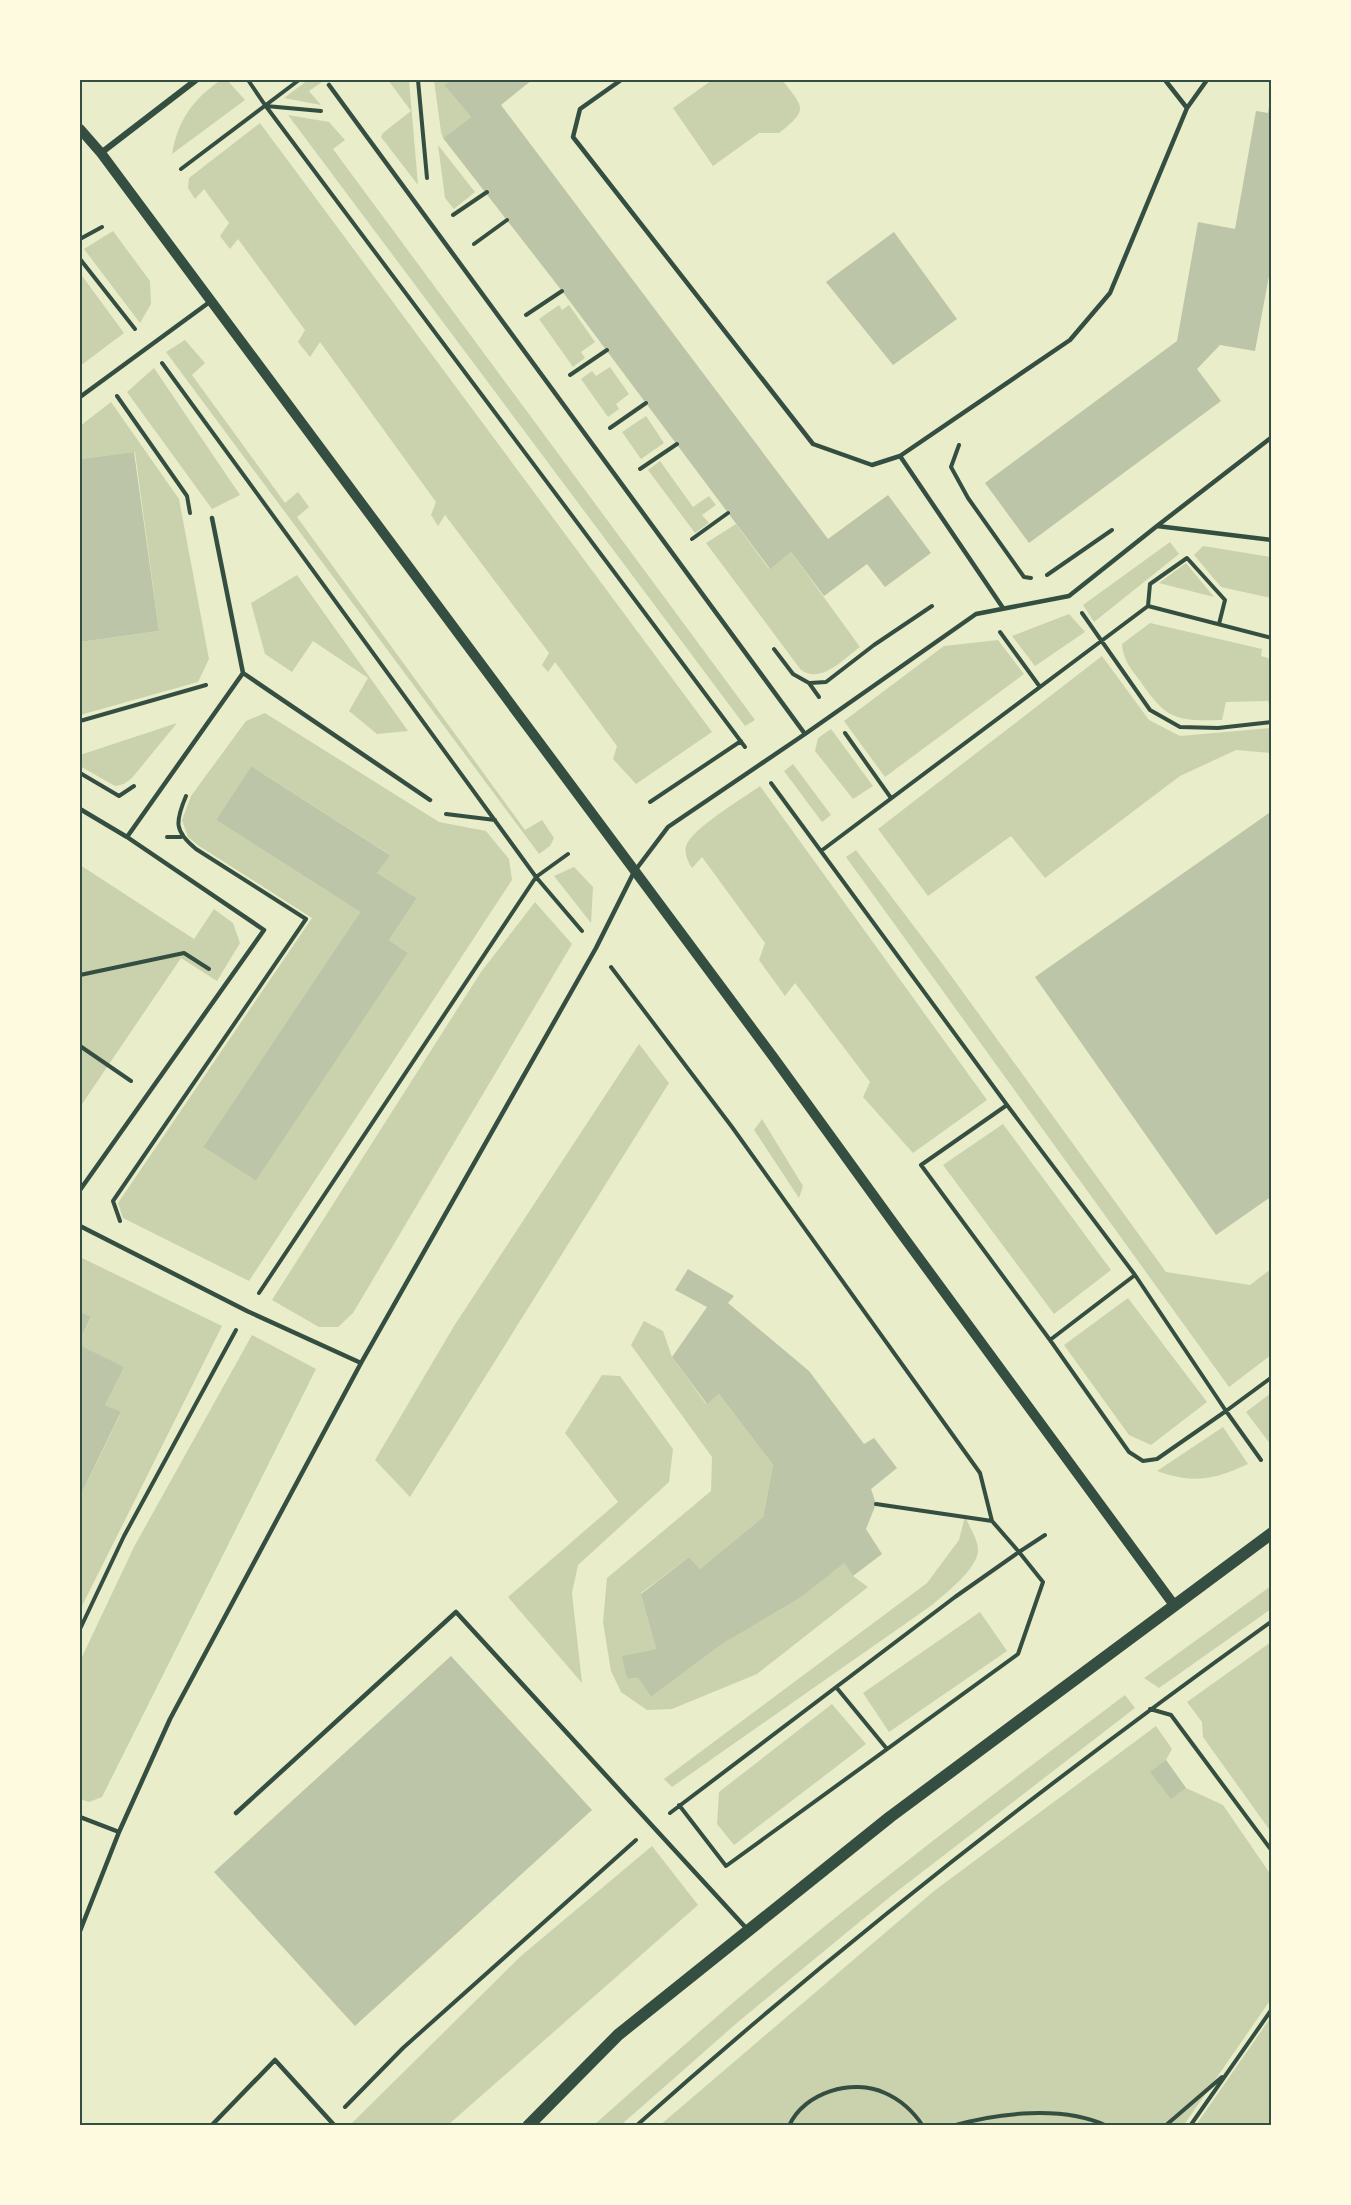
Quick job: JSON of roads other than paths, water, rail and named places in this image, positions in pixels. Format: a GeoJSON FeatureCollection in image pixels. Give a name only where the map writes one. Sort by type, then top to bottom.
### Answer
{"type":"FeatureCollection","features":[{"type":"Feature","properties":{"kind":"main road"},"geometry":{"type":"LineString","coordinates":[[528,2126],[618,2035],[890,1817],[1272,1533]]}},
{"type":"Feature","properties":{"kind":"street"},"geometry":{"type":"LineString","coordinates":[[100,153],[196,80]]}},
{"type":"Feature","properties":{"kind":"street"},"geometry":{"type":"LineString","coordinates":[[80,129],[211,301],[774,1058],[1174,1605]]}},
{"type":"Feature","properties":{"kind":"lane"},"geometry":{"type":"LineString","coordinates":[[621,80],[580,109],[573,137],[813,444],[872,465],[900,456],[1070,340],[1110,293],[1187,108],[1207,80]]}},
{"type":"Feature","properties":{"kind":"lane"},"geometry":{"type":"LineString","coordinates":[[1165,80],[1187,108]]}},
{"type":"Feature","properties":{"kind":"lane"},"geometry":{"type":"LineString","coordinates":[[329,85],[806,734]]}},
{"type":"Feature","properties":{"kind":"lane"},"geometry":{"type":"LineString","coordinates":[[80,396],[211,301]]}},
{"type":"Feature","properties":{"kind":"lane"},"geometry":{"type":"LineString","coordinates":[[80,1931],[119,1832],[170,1719],[361,1363],[597,948],[634,872],[668,827],[833,716],[976,614],[1069,596],[1272,437]]}},
{"type":"Feature","properties":{"kind":"lane"},"geometry":{"type":"LineString","coordinates":[[900,456],[1003,608]]}},
{"type":"Feature","properties":{"kind":"lane"},"geometry":{"type":"LineString","coordinates":[[212,518],[243,673],[430,800]]}},
{"type":"Feature","properties":{"kind":"lane"},"geometry":{"type":"LineString","coordinates":[[1157,526],[1272,540]]}},
{"type":"Feature","properties":{"kind":"lane"},"geometry":{"type":"LineString","coordinates":[[127,837],[243,673]]}},
{"type":"Feature","properties":{"kind":"lane"},"geometry":{"type":"LineString","coordinates":[[80,808],[127,837],[264,930],[80,1190]]}},
{"type":"Feature","properties":{"kind":"lane"},"geometry":{"type":"LineString","coordinates":[[80,1226],[247,1311],[361,1363]]}},
{"type":"Feature","properties":{"kind":"lane"},"geometry":{"type":"LineString","coordinates":[[236,1813],[456,1612],[748,1931]]}},
{"type":"Feature","properties":{"kind":"lane"},"geometry":{"type":"LineString","coordinates":[[80,1817],[119,1832]]}},
{"type":"Feature","properties":{"kind":"lane"},"geometry":{"type":"LineString","coordinates":[[211,2126],[275,2060],[333,2123]]}}]}
